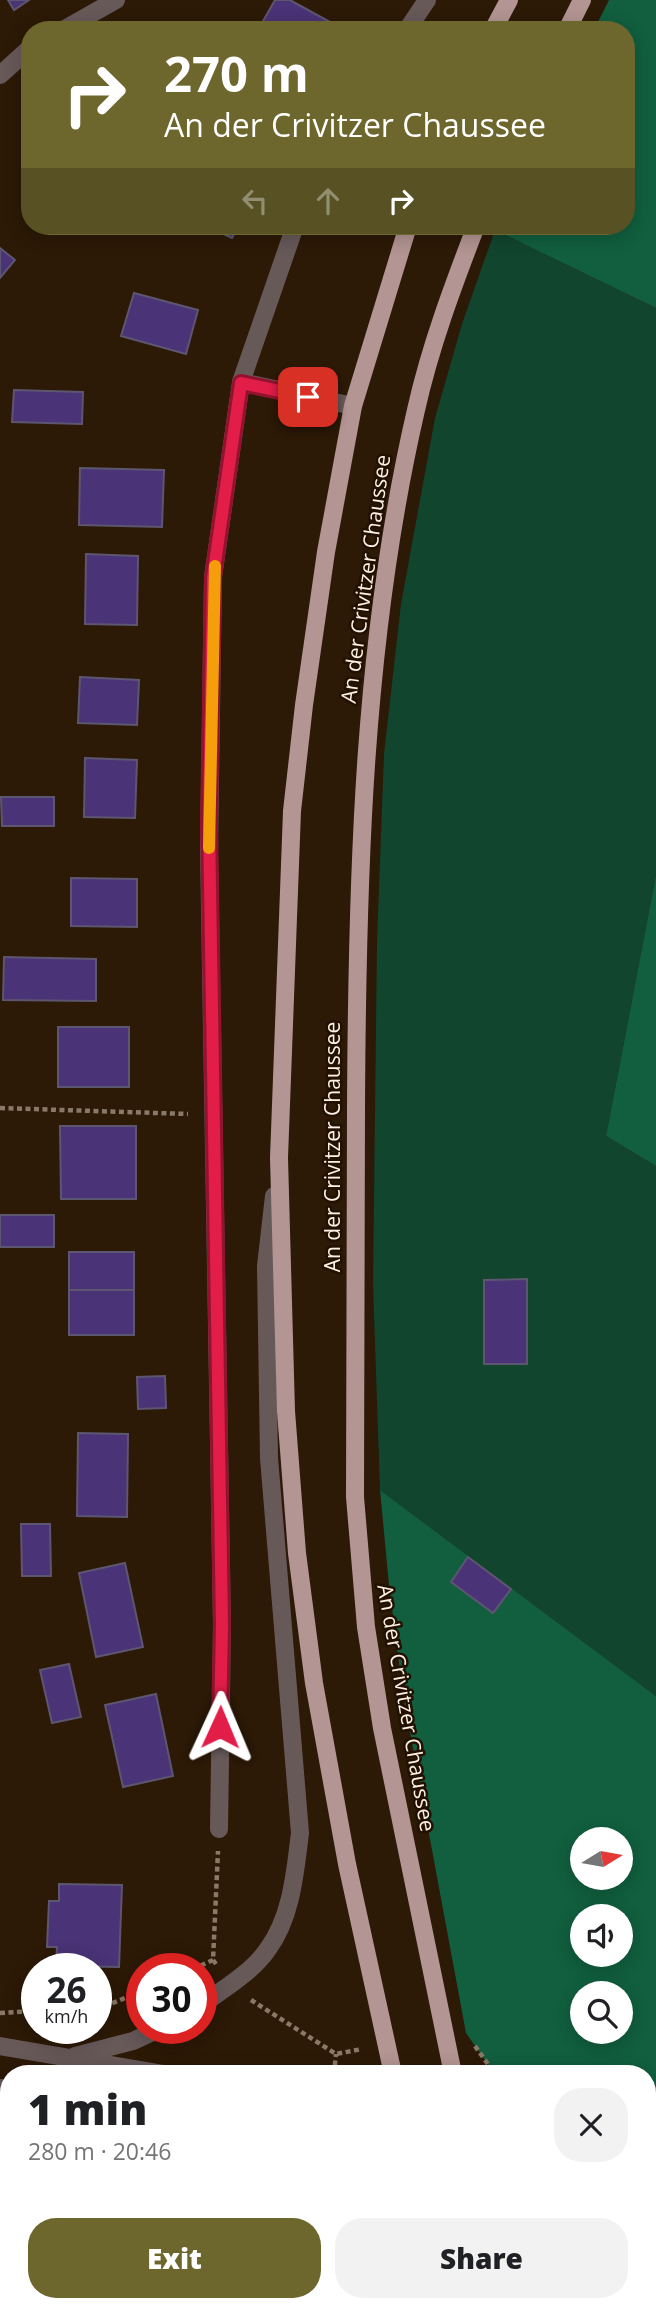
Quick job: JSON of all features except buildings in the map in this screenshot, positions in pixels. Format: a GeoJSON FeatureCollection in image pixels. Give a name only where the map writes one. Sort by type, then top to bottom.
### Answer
{"type":"FeatureCollection","features":[{"type":"Feature","properties":{"kind":"main road"},"geometry":{"type":"LineString","coordinates":[[498,21],[509,0]]}},
{"type":"Feature","properties":{"kind":"main road"},"geometry":{"type":"LineString","coordinates":[[572,21],[582,0]]}},
{"type":"Feature","properties":{"kind":"main road","name":"An der Crivitzer Chaussee"},"geometry":{"type":"LineString","coordinates":[[391,2065],[347,1864],[317,1696],[297,1553],[286,1411],[279,1158],[292,811],[326,552],[353,406],[405,235]]}},
{"type":"Feature","properties":{"kind":"main road","name":"An der Crivitzer Chaussee"},"geometry":{"type":"LineString","coordinates":[[451,2065],[383,1727],[366,1627],[359,1559],[355,1497],[357,943],[365,754],[382,607],[397,510],[416,409],[443,314],[473,235]]}},
{"type":"Feature","properties":{"kind":"street"},"geometry":{"type":"LineString","coordinates":[[79,21],[116,0]]}},
{"type":"Feature","properties":{"kind":"street"},"geometry":{"type":"LineString","coordinates":[[413,21],[427,0]]}},
{"type":"Feature","properties":{"kind":"street"},"geometry":{"type":"LineString","coordinates":[[0,75],[21,56]]}},
{"type":"Feature","properties":{"kind":"street"},"geometry":{"type":"LineString","coordinates":[[219,1829],[222,1625],[209,851],[213,577],[241,383],[292,235]]}},
{"type":"Feature","properties":{"kind":"street"},"geometry":{"type":"LineString","coordinates":[[241,383],[353,406]]}},
{"type":"Feature","properties":{"kind":"street"},"geometry":{"type":"LineString","coordinates":[[217,1994],[233,1983],[268,1950],[283,1921],[294,1877],[300,1833],[268,1409],[266,1266],[279,1158]]}},
{"type":"Feature","properties":{"kind":"street"},"geometry":{"type":"LineString","coordinates":[[68,2058],[126,2043]]}},
{"type":"Feature","properties":{"kind":"street"},"geometry":{"type":"LineString","coordinates":[[0,2046],[110,2065]]}},
{"type":"Feature","properties":{"kind":"path"},"geometry":{"type":"LineString","coordinates":[[0,1108],[213,1115]]}},
{"type":"Feature","properties":{"kind":"path"},"geometry":{"type":"LineString","coordinates":[[213,1953],[219,1829]]}},
{"type":"Feature","properties":{"kind":"path"},"geometry":{"type":"LineString","coordinates":[[217,1965],[253,2001],[336,2054],[386,2044]]}},
{"type":"Feature","properties":{"kind":"path"},"geometry":{"type":"LineString","coordinates":[[0,2013],[21,2012]]}},
{"type":"Feature","properties":{"kind":"path"},"geometry":{"type":"LineString","coordinates":[[444,2036],[466,2033],[489,2065]]}},
{"type":"Feature","properties":{"kind":"path"},"geometry":{"type":"LineString","coordinates":[[335,2065],[336,2054]]}},
{"type":"Feature","properties":{"kind":"green space"},"geometry":{"type":"Polygon","coordinates":[[[609,0],[656,0],[656,308],[505,235],[635,235],[635,21],[598,21],[609,0]]]}},
{"type":"Feature","properties":{"kind":"green space"},"geometry":{"type":"Polygon","coordinates":[[[493,235],[505,235],[656,308],[656,875],[606,1136],[656,1166],[656,1696],[380,1490],[373,1284],[377,941],[384,754],[401,604],[435,418],[462,324],[493,235]]]}},
{"type":"Feature","properties":{"kind":"green space"},"geometry":{"type":"Polygon","coordinates":[[[656,875],[656,1166],[606,1136],[656,875]]]}},
{"type":"Feature","properties":{"kind":"green space"},"geometry":{"type":"Polygon","coordinates":[[[380,1490],[656,1696],[656,2065],[489,2065],[466,2033],[403,1694],[380,1490]]]}},
{"type":"Feature","properties":{"kind":"slow traffic"},"geometry":{"type":"LineString","coordinates":[[209,848],[215,566]]}},
{"type":"Feature","properties":{"kind":"route"},"geometry":{"type":"LineString","coordinates":[[220,1727],[222,1625],[209,851],[213,577],[241,383],[308,397]]}}]}
